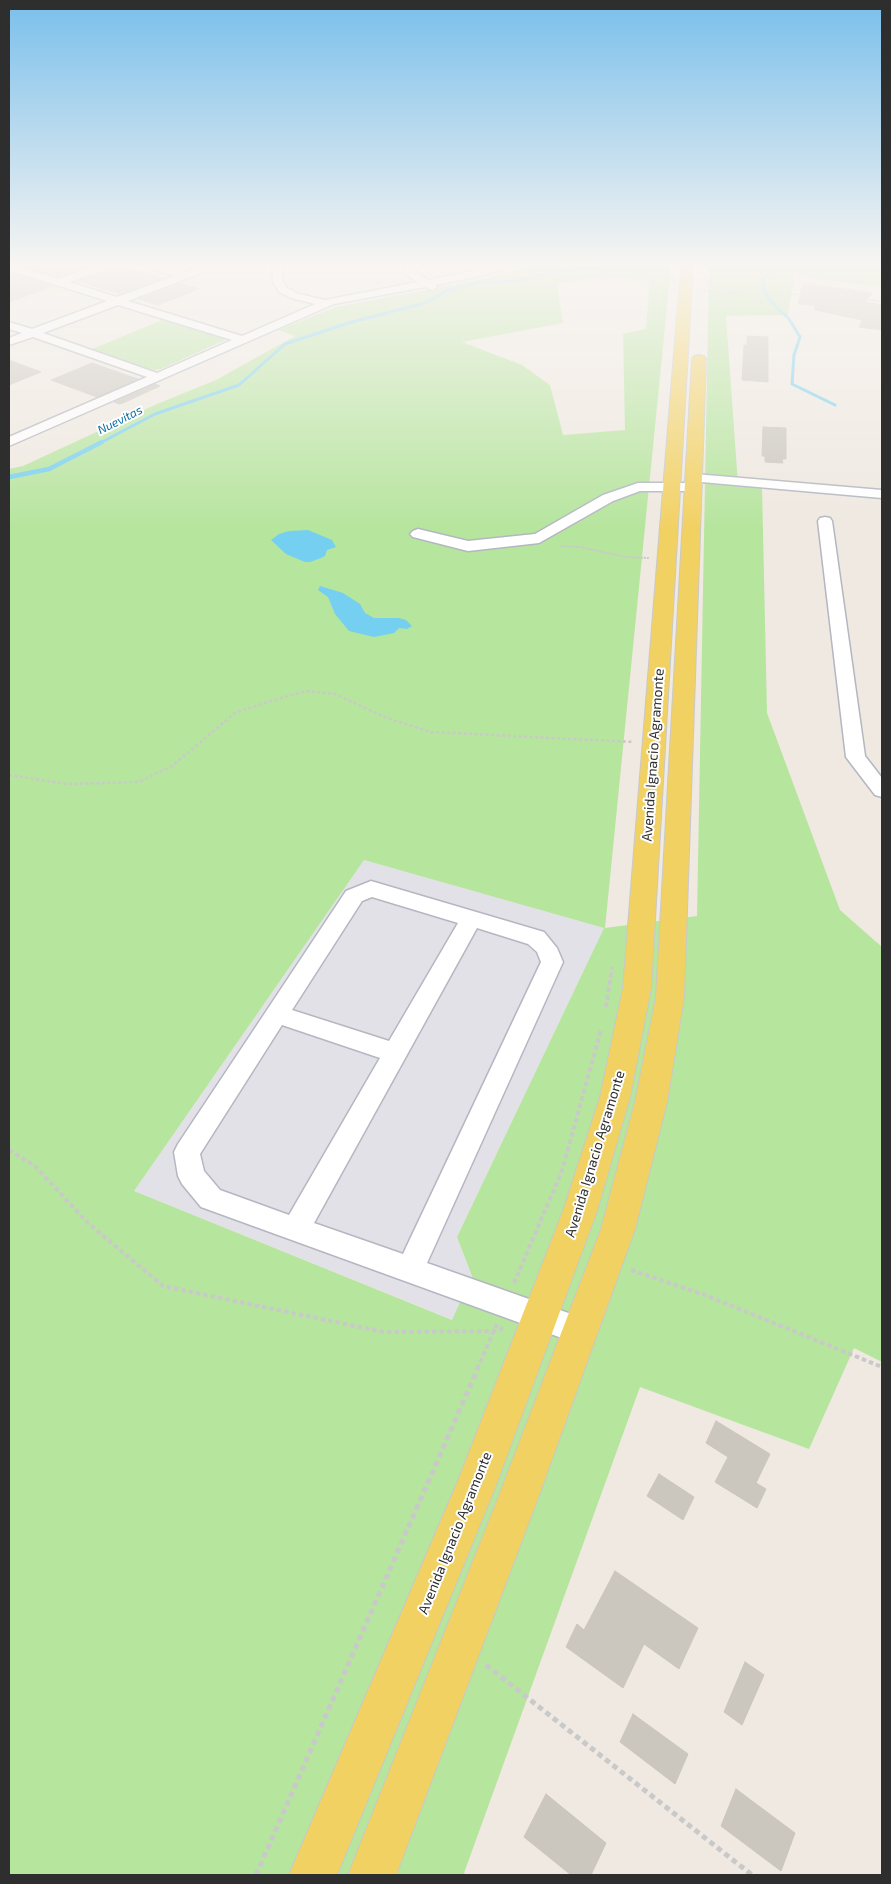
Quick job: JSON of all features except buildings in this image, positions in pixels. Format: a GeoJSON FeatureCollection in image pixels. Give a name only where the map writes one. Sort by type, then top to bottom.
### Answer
{"type":"FeatureCollection","features":[{"type":"Feature","properties":{"kind":"main road","name":"Avenida Ignacio Agramonte"},"geometry":{"type":"LineString","coordinates":[[372,1875],[581,1331],[618,1229],[651,1102],[670,997],[687,484],[693,354]]}},
{"type":"Feature","properties":{"kind":"main road","name":"Avenida Ignacio Agramonte"},"geometry":{"type":"LineString","coordinates":[[313,1875],[475,1488],[580,1211],[615,1097],[637,988],[639,743],[667,559],[687,484]]}},
{"type":"Feature","properties":{"kind":"street"},"geometry":{"type":"LineString","coordinates":[[92,354],[158,377]]}},
{"type":"Feature","properties":{"kind":"street"},"geometry":{"type":"LineString","coordinates":[[10,441],[211,354]]}},
{"type":"Feature","properties":{"kind":"street"},"geometry":{"type":"LineString","coordinates":[[418,534],[468,546],[539,538],[608,498],[638,487],[687,484],[882,494]]}},
{"type":"Feature","properties":{"kind":"street"},"geometry":{"type":"LineString","coordinates":[[824,521],[856,757],[882,791]]}},
{"type":"Feature","properties":{"kind":"street"},"geometry":{"type":"LineString","coordinates":[[410,1270],[552,962],[546,948],[536,938],[371,889],[354,896],[187,1152],[191,1176],[211,1199],[296,1230],[581,1331]]}},
{"type":"Feature","properties":{"kind":"street"},"geometry":{"type":"LineString","coordinates":[[296,1230],[471,918]]}},
{"type":"Feature","properties":{"kind":"street"},"geometry":{"type":"LineString","coordinates":[[277,1014],[395,1053]]}},
{"type":"Feature","properties":{"kind":"path"},"geometry":{"type":"LineString","coordinates":[[561,546],[580,547],[626,557],[667,559]]}},
{"type":"Feature","properties":{"kind":"path"},"geometry":{"type":"LineString","coordinates":[[9,775],[66,784],[139,782],[172,766],[236,712],[305,691],[335,694],[387,718],[431,732],[639,743]]}},
{"type":"Feature","properties":{"kind":"path"},"geometry":{"type":"LineString","coordinates":[[606,1008],[613,959]]}},
{"type":"Feature","properties":{"kind":"path"},"geometry":{"type":"LineString","coordinates":[[256,1875],[494,1331],[562,1170],[602,1028]]}},
{"type":"Feature","properties":{"kind":"path"},"geometry":{"type":"LineString","coordinates":[[9,1150],[35,1166],[88,1223],[163,1286],[384,1332],[494,1331],[540,1317]]}},
{"type":"Feature","properties":{"kind":"path"},"geometry":{"type":"LineString","coordinates":[[606,1261],[714,1298],[882,1367]]}},
{"type":"Feature","properties":{"kind":"path"},"geometry":{"type":"LineString","coordinates":[[461,1646],[752,1875]]}},
{"type":"Feature","properties":{"kind":"shaded area"},"geometry":{"type":"Polygon","coordinates":[[[364,860],[604,928],[457,1237],[472,1276],[453,1320],[134,1191],[364,860]]]}},
{"type":"Feature","properties":{"kind":"green space"},"geometry":{"type":"Polygon","coordinates":[[[103,354],[194,354],[161,369],[154,370],[103,354]]]}},
{"type":"Feature","properties":{"kind":"green space"},"geometry":{"type":"Polygon","coordinates":[[[263,354],[493,354],[522,365],[550,385],[563,435],[625,430],[623,354],[662,354],[605,928],[697,916],[707,354],[729,354],[738,484],[762,487],[767,713],[840,910],[882,947],[882,1362],[854,1348],[809,1449],[640,1387],[464,1873],[467,1875],[9,1875],[9,469],[23,466],[157,404],[216,380],[263,354]],[[364,860],[134,1191],[452,1320],[472,1276],[457,1237],[604,928],[364,860]]]}},
{"type":"Feature","properties":{"kind":"water"},"geometry":{"type":"Polygon","coordinates":[[[308,530],[332,540],[336,547],[327,550],[325,556],[321,558],[305,562],[286,554],[271,540],[279,534],[289,531],[308,530]]]}},
{"type":"Feature","properties":{"kind":"water"},"geometry":{"type":"Polygon","coordinates":[[[320,586],[343,593],[360,604],[365,613],[374,618],[399,618],[406,620],[412,626],[407,629],[399,628],[394,633],[374,637],[349,631],[335,614],[328,597],[318,590],[320,586]]]}},
{"type":"Feature","properties":{"kind":"waterway","name":"Nuevitas"},"geometry":{"type":"LineString","coordinates":[[100,443],[155,414],[239,385],[274,354]]}},
{"type":"Feature","properties":{"kind":"waterway"},"geometry":{"type":"LineString","coordinates":[[794,354],[792,384],[835,405]]}},
{"type":"Feature","properties":{"kind":"waterway","name":"Nuevitas"},"geometry":{"type":"LineString","coordinates":[[9,477],[49,469],[102,442]]}}]}
